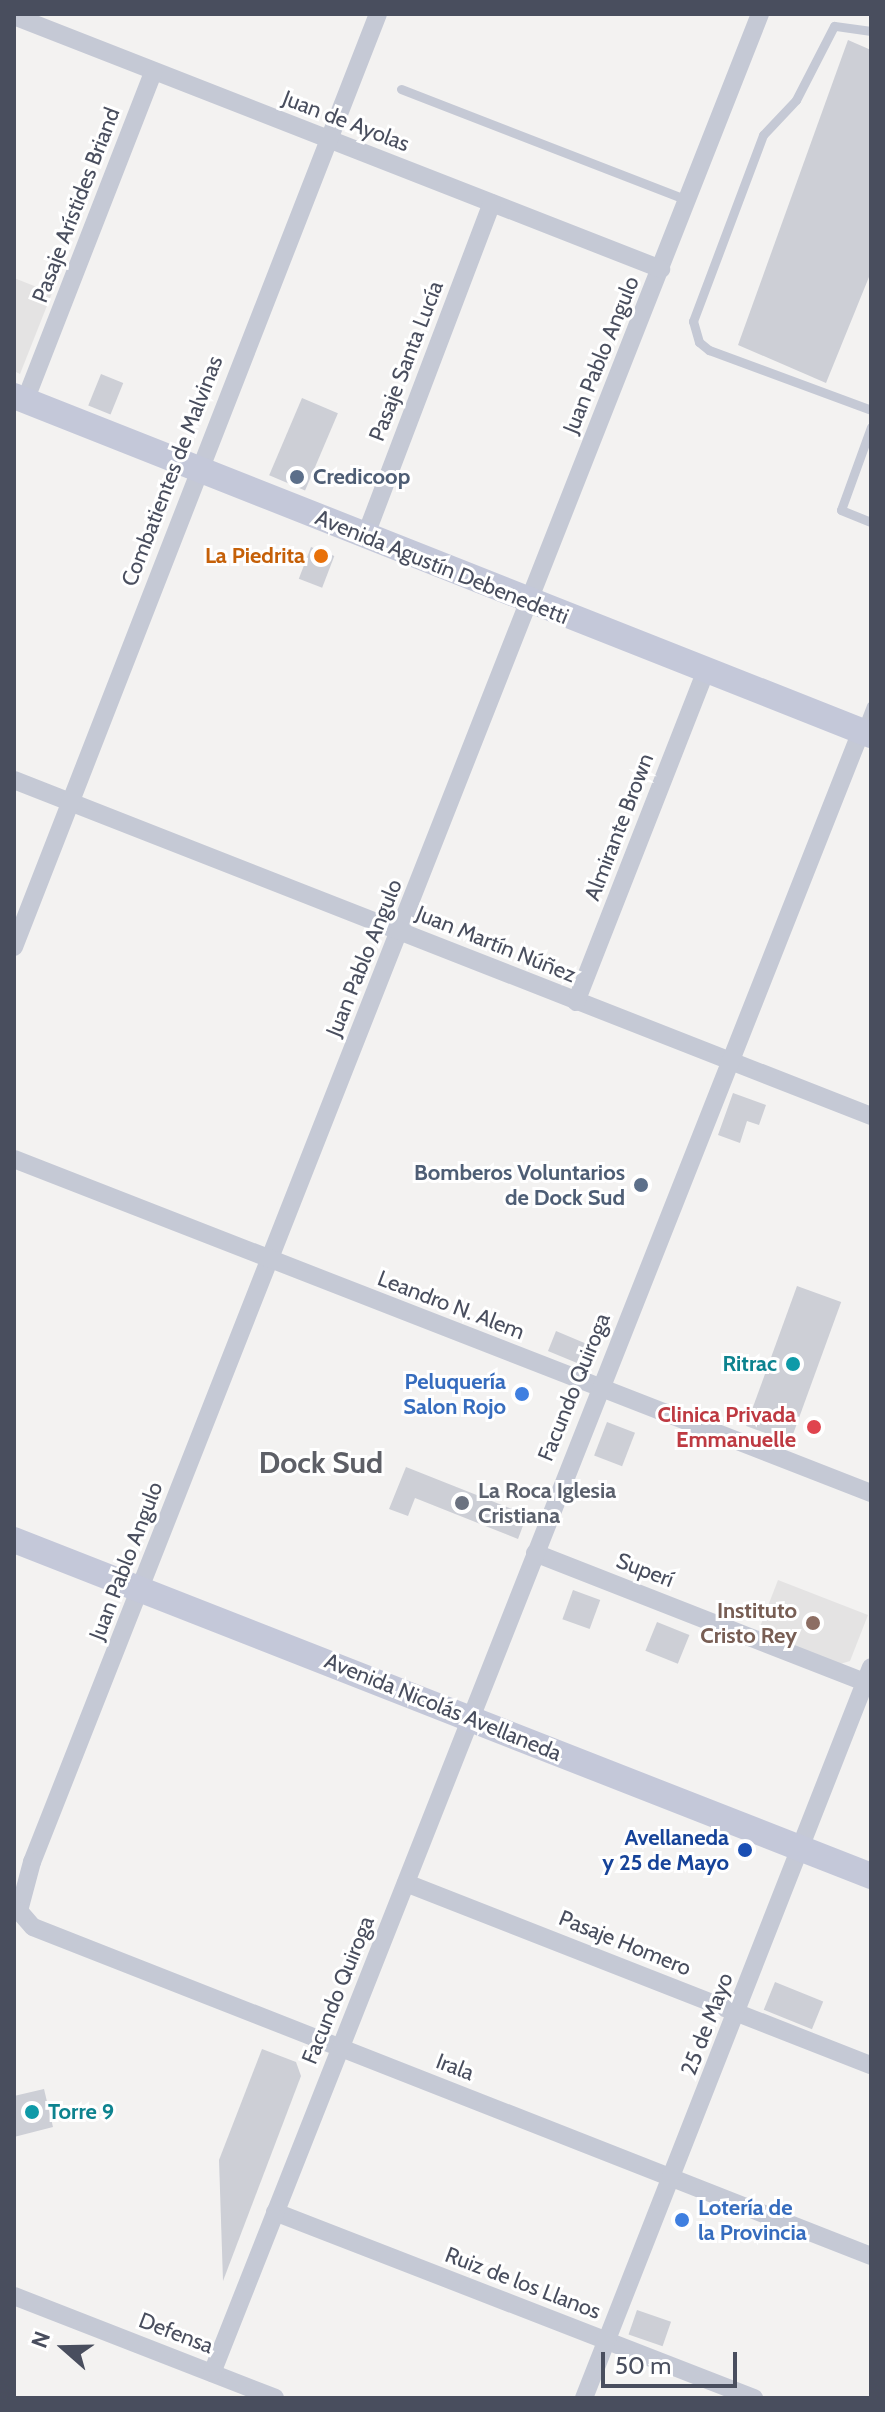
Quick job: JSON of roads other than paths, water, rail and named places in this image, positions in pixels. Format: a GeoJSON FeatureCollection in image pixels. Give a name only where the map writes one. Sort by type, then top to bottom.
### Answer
{"type":"FeatureCollection","features":[{"type":"Feature","properties":{"kind":"main road","name":"Avenida Agustín Debenedetti"},"geometry":{"type":"LineString","coordinates":[[20,398],[528,603],[866,733]]}},
{"type":"Feature","properties":{"kind":"main road","name":"Avenida Nicolás Avellaneda"},"geometry":{"type":"LineString","coordinates":[[14,1540],[871,1876]]}},
{"type":"Feature","properties":{"kind":"street","name":"Combatientes de Malvinas"},"geometry":{"type":"LineString","coordinates":[[14,947],[378,14]]}},
{"type":"Feature","properties":{"kind":"street","name":"Juan Pablo Angulo"},"geometry":{"type":"LineString","coordinates":[[18,1925],[19,1903],[32,1862],[401,932],[760,14]]}},
{"type":"Feature","properties":{"kind":"street","name":"Juan de Ayolas"},"geometry":{"type":"LineString","coordinates":[[14,16],[661,269]]}},
{"type":"Feature","properties":{"kind":"street","name":"Pasaje Arístides Briand"},"geometry":{"type":"LineString","coordinates":[[20,398],[153,72]]}},
{"type":"Feature","properties":{"kind":"street","name":"Pasaje Santa Lucía"},"geometry":{"type":"LineString","coordinates":[[365,537],[492,203]]}},
{"type":"Feature","properties":{"kind":"street","name":"Almirante Brown"},"geometry":{"type":"LineString","coordinates":[[576,1002],[706,671]]}},
{"type":"Feature","properties":{"kind":"street","name":"Facundo Quiroga"},"geometry":{"type":"LineString","coordinates":[[212,2373],[729,1061],[866,733]]}},
{"type":"Feature","properties":{"kind":"street","name":"Juan Martín Núñez"},"geometry":{"type":"LineString","coordinates":[[14,780],[871,1116]]}},
{"type":"Feature","properties":{"kind":"street","name":"Leandro N. Alem"},"geometry":{"type":"LineString","coordinates":[[14,1159],[871,1493]]}},
{"type":"Feature","properties":{"kind":"street","name":"Superí"},"geometry":{"type":"LineString","coordinates":[[535,1553],[869,1678]]}},
{"type":"Feature","properties":{"kind":"street","name":"25 de Mayo"},"geometry":{"type":"LineString","coordinates":[[584,2398],[869,1678]]}},
{"type":"Feature","properties":{"kind":"street"},"geometry":{"type":"LineString","coordinates":[[14,1855],[32,1862]]}},
{"type":"Feature","properties":{"kind":"street","name":"Pasaje Homero"},"geometry":{"type":"LineString","coordinates":[[406,1883],[871,2065]]}},
{"type":"Feature","properties":{"kind":"street","name":"Irala"},"geometry":{"type":"LineString","coordinates":[[18,1925],[871,2256]]}},
{"type":"Feature","properties":{"kind":"street","name":"Ruiz de los Llanos"},"geometry":{"type":"LineString","coordinates":[[275,2212],[754,2398]]}},
{"type":"Feature","properties":{"kind":"street","name":"Defensa"},"geometry":{"type":"LineString","coordinates":[[14,2296],[275,2398]]}},
{"type":"Feature","properties":{"kind":"lane"},"geometry":{"type":"LineString","coordinates":[[871,31],[834,26],[796,100],[763,135],[693,321],[699,342],[709,350],[871,410]]}},
{"type":"Feature","properties":{"kind":"lane"},"geometry":{"type":"LineString","coordinates":[[401,89],[687,200]]}},
{"type":"Feature","properties":{"kind":"lane"},"geometry":{"type":"LineString","coordinates":[[871,427],[841,510],[871,522]]}},
{"type":"Feature","properties":{"kind":"lane"},"geometry":{"type":"LineString","coordinates":[[866,733],[871,706]]}},
{"type":"Feature","properties":{"kind":"place","name":"Credicoop"},"geometry":{"type":"Point","coordinates":[297,477]}},
{"type":"Feature","properties":{"kind":"place","name":"La Piedrita"},"geometry":{"type":"Point","coordinates":[321,556]}},
{"type":"Feature","properties":{"kind":"place","name":"Bomberos Voluntarios de Dock Sud"},"geometry":{"type":"Point","coordinates":[641,1185]}},
{"type":"Feature","properties":{"kind":"place","name":"Ritrac"},"geometry":{"type":"Point","coordinates":[793,1364]}},
{"type":"Feature","properties":{"kind":"place","name":"Peluquería Salon Rojo"},"geometry":{"type":"Point","coordinates":[522,1394]}},
{"type":"Feature","properties":{"kind":"place","name":"Clinica Privada Emmanuelle"},"geometry":{"type":"Point","coordinates":[814,1427]}},
{"type":"Feature","properties":{"kind":"place","name":"La Roca Iglesia Cristiana"},"geometry":{"type":"Point","coordinates":[462,1503]}},
{"type":"Feature","properties":{"kind":"place","name":"Instituto Cristo Rey"},"geometry":{"type":"Point","coordinates":[813,1623]}},
{"type":"Feature","properties":{"kind":"place","name":"Avellaneda y 25 de Mayo"},"geometry":{"type":"Point","coordinates":[745,1850]}},
{"type":"Feature","properties":{"kind":"place","name":"Torre 9"},"geometry":{"type":"Point","coordinates":[32,2112]}},
{"type":"Feature","properties":{"kind":"place","name":"Lotería de la Provincia"},"geometry":{"type":"Point","coordinates":[682,2220]}},
{"type":"Feature","properties":{"kind":"district","name":"Dock Sud"},"geometry":{"type":"Point","coordinates":[321,1463]}}]}
